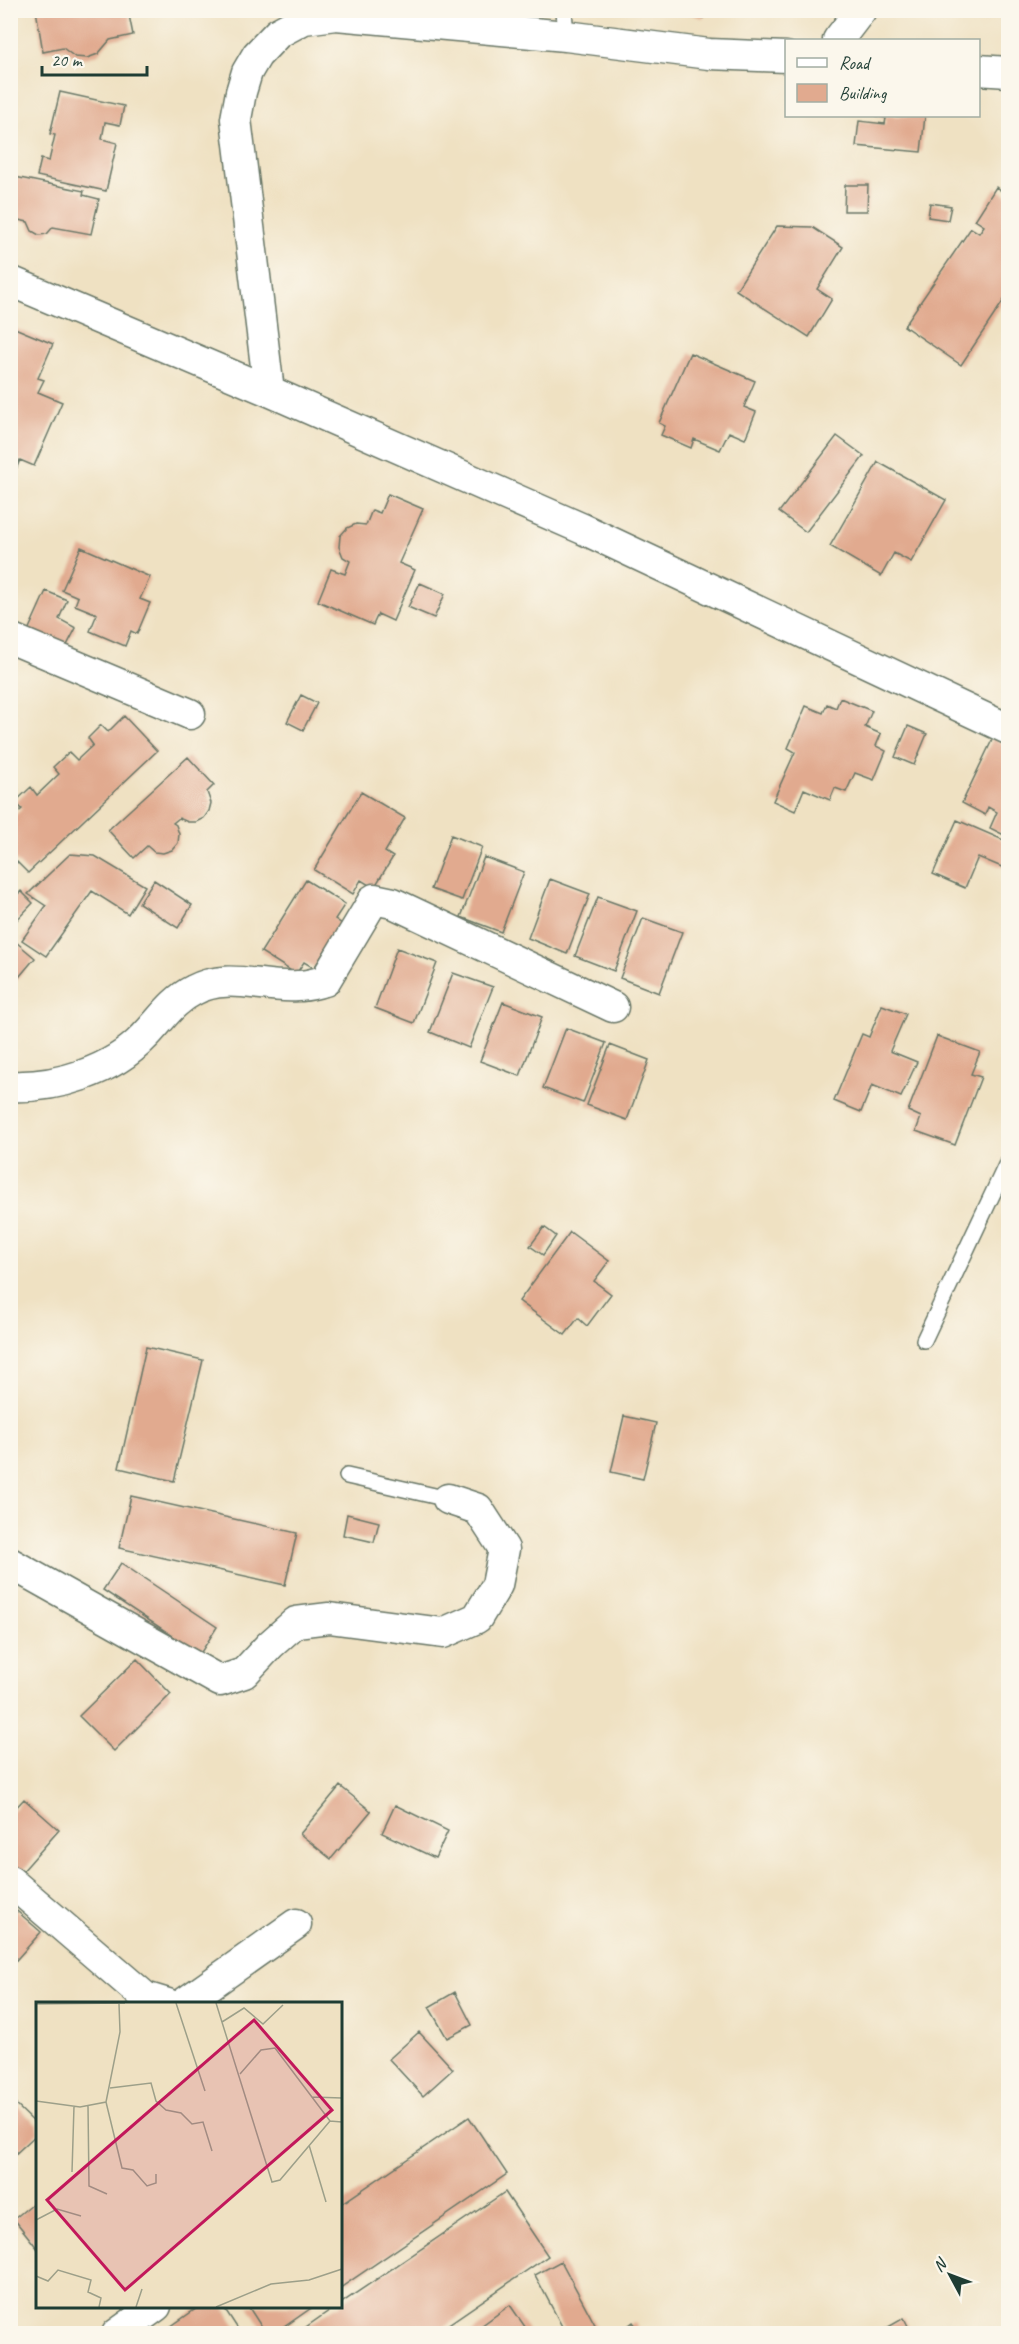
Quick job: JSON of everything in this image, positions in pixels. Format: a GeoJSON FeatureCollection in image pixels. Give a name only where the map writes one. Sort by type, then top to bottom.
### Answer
{"type":"FeatureCollection","features":[{"type":"Feature","properties":{"kind":"street"},"geometry":{"type":"LineString","coordinates":[[839,39],[861,10]]}},
{"type":"Feature","properties":{"kind":"street"},"geometry":{"type":"LineString","coordinates":[[269,391],[237,119],[247,72],[257,55],[278,33],[304,19],[336,15],[565,23],[709,54],[785,57]]}},
{"type":"Feature","properties":{"kind":"street"},"geometry":{"type":"LineString","coordinates":[[980,70],[1008,72]]}},
{"type":"Feature","properties":{"kind":"street"},"geometry":{"type":"LineString","coordinates":[[10,281],[269,391],[583,529],[1008,729]]}},
{"type":"Feature","properties":{"kind":"street"},"geometry":{"type":"LineString","coordinates":[[10,638],[190,714]]}},
{"type":"Feature","properties":{"kind":"street"},"geometry":{"type":"LineString","coordinates":[[10,1086],[28,1087],[88,1074],[120,1058],[144,1037],[169,1007],[195,989],[226,981],[297,987],[325,981],[374,898],[393,903],[613,1007]]}},
{"type":"Feature","properties":{"kind":"street"},"geometry":{"type":"LineString","coordinates":[[10,1563],[220,1681],[244,1673],[296,1622],[329,1618],[443,1634],[477,1618],[497,1586],[504,1549],[478,1509],[448,1499]]}},
{"type":"Feature","properties":{"kind":"street"},"geometry":{"type":"LineString","coordinates":[[10,1881],[145,1997],[161,2002]]}},
{"type":"Feature","properties":{"kind":"street"},"geometry":{"type":"LineString","coordinates":[[186,2002],[296,1924]]}},
{"type":"Feature","properties":{"kind":"street"},"geometry":{"type":"LineString","coordinates":[[117,2334],[155,2308]]}},
{"type":"Feature","properties":{"kind":"lane"},"geometry":{"type":"LineString","coordinates":[[924,1340],[1008,1161]]}},
{"type":"Feature","properties":{"kind":"lane"},"geometry":{"type":"LineString","coordinates":[[347,1476],[448,1499]]}},
{"type":"Feature","properties":{"kind":"building"},"geometry":{"type":"Polygon","coordinates":[[[36,10],[128,10],[133,35],[110,40],[98,54],[87,58],[75,57],[63,48],[43,52],[36,10]]]}},
{"type":"Feature","properties":{"kind":"building"},"geometry":{"type":"Polygon","coordinates":[[[679,10],[706,10],[703,18],[679,10]]]}},
{"type":"Feature","properties":{"kind":"building"},"geometry":{"type":"Polygon","coordinates":[[[60,92],[124,106],[120,125],[105,122],[102,139],[117,143],[106,191],[37,176],[41,159],[49,161],[55,135],[50,134],[60,92]]]}},
{"type":"Feature","properties":{"kind":"building"},"geometry":{"type":"Polygon","coordinates":[[[881,117],[925,117],[921,152],[856,146],[859,121],[885,124],[886,118],[881,117]]]}},
{"type":"Feature","properties":{"kind":"building"},"geometry":{"type":"Polygon","coordinates":[[[10,176],[84,191],[83,195],[99,199],[91,234],[53,227],[47,234],[39,235],[32,231],[28,222],[18,220],[13,244],[10,243],[10,176]]]}},
{"type":"Feature","properties":{"kind":"building"},"geometry":{"type":"Polygon","coordinates":[[[845,185],[868,185],[867,211],[844,211],[845,185]]]}},
{"type":"Feature","properties":{"kind":"building"},"geometry":{"type":"Polygon","coordinates":[[[996,187],[1008,196],[1008,294],[961,365],[904,326],[971,228],[979,233],[984,226],[975,220],[996,187]]]}},
{"type":"Feature","properties":{"kind":"building"},"geometry":{"type":"Polygon","coordinates":[[[930,203],[951,206],[948,220],[928,217],[930,203]]]}},
{"type":"Feature","properties":{"kind":"building"},"geometry":{"type":"Polygon","coordinates":[[[777,226],[812,227],[843,247],[817,289],[832,299],[809,337],[736,290],[777,226]]]}},
{"type":"Feature","properties":{"kind":"building"},"geometry":{"type":"Polygon","coordinates":[[[10,326],[53,344],[38,378],[44,380],[38,392],[62,402],[34,466],[20,460],[10,483],[10,326]]]}},
{"type":"Feature","properties":{"kind":"building"},"geometry":{"type":"Polygon","coordinates":[[[690,353],[755,381],[744,407],[756,412],[745,439],[729,432],[720,450],[694,439],[691,448],[661,435],[665,426],[659,423],[690,353]]]}},
{"type":"Feature","properties":{"kind":"building"},"geometry":{"type":"Polygon","coordinates":[[[837,436],[864,456],[806,532],[779,512],[837,436]]]}},
{"type":"Feature","properties":{"kind":"building"},"geometry":{"type":"Polygon","coordinates":[[[878,462],[946,500],[911,562],[894,553],[881,576],[830,546],[878,462]]]}},
{"type":"Feature","properties":{"kind":"building"},"geometry":{"type":"Polygon","coordinates":[[[388,494],[423,509],[399,563],[415,570],[393,621],[378,614],[373,625],[318,601],[331,569],[345,574],[350,561],[343,557],[339,547],[340,536],[347,528],[356,524],[366,525],[372,510],[380,513],[388,494]]]}},
{"type":"Feature","properties":{"kind":"building"},"geometry":{"type":"Polygon","coordinates":[[[81,547],[150,577],[140,599],[150,603],[137,634],[131,631],[125,646],[90,631],[97,614],[75,605],[78,597],[62,590],[81,547]]]}},
{"type":"Feature","properties":{"kind":"building"},"geometry":{"type":"Polygon","coordinates":[[[420,583],[445,594],[434,618],[408,607],[420,583]]]}},
{"type":"Feature","properties":{"kind":"building"},"geometry":{"type":"Polygon","coordinates":[[[46,591],[67,600],[59,619],[76,628],[65,649],[27,633],[46,591]]]}},
{"type":"Feature","properties":{"kind":"building"},"geometry":{"type":"Polygon","coordinates":[[[301,695],[317,703],[303,730],[287,722],[301,695]]]}},
{"type":"Feature","properties":{"kind":"building"},"geometry":{"type":"Polygon","coordinates":[[[840,698],[872,711],[865,727],[881,734],[876,746],[886,751],[874,780],[855,773],[846,792],[835,788],[830,800],[804,789],[795,811],[773,801],[795,752],[788,748],[806,706],[823,713],[827,704],[836,708],[840,698]]]}},
{"type":"Feature","properties":{"kind":"building"},"geometry":{"type":"Polygon","coordinates":[[[124,716],[157,751],[28,873],[10,855],[10,820],[22,809],[15,802],[31,787],[37,795],[59,774],[53,767],[69,752],[77,760],[93,745],[88,738],[101,725],[108,732],[124,716]]]}},
{"type":"Feature","properties":{"kind":"building"},"geometry":{"type":"Polygon","coordinates":[[[908,726],[927,734],[914,765],[895,757],[908,726]]]}},
{"type":"Feature","properties":{"kind":"building"},"geometry":{"type":"Polygon","coordinates":[[[993,738],[1008,746],[1008,837],[990,828],[997,812],[988,807],[985,815],[962,803],[993,738]]]}},
{"type":"Feature","properties":{"kind":"building"},"geometry":{"type":"Polygon","coordinates":[[[188,757],[214,785],[207,792],[211,803],[209,811],[204,818],[196,822],[188,822],[179,818],[173,823],[179,834],[178,843],[172,850],[163,853],[154,852],[147,846],[134,858],[108,830],[188,757]]]}},
{"type":"Feature","properties":{"kind":"building"},"geometry":{"type":"Polygon","coordinates":[[[361,792],[405,818],[385,852],[393,857],[374,888],[361,880],[353,894],[314,870],[361,792]]]}},
{"type":"Feature","properties":{"kind":"building"},"geometry":{"type":"Polygon","coordinates":[[[957,820],[1008,842],[1008,858],[1004,868],[978,857],[965,888],[933,874],[957,820]]]}},
{"type":"Feature","properties":{"kind":"building"},"geometry":{"type":"Polygon","coordinates":[[[451,835],[482,847],[462,900],[431,889],[451,835]]]}},
{"type":"Feature","properties":{"kind":"building"},"geometry":{"type":"Polygon","coordinates":[[[70,854],[95,856],[145,886],[128,914],[92,891],[46,956],[22,940],[46,906],[28,894],[70,854]]]}},
{"type":"Feature","properties":{"kind":"building"},"geometry":{"type":"Polygon","coordinates":[[[484,857],[524,872],[501,932],[461,917],[484,857]]]}},
{"type":"Feature","properties":{"kind":"building"},"geometry":{"type":"Polygon","coordinates":[[[550,879],[590,894],[567,954],[528,938],[550,879]]]}},
{"type":"Feature","properties":{"kind":"building"},"geometry":{"type":"Polygon","coordinates":[[[154,880],[192,905],[178,928],[139,903],[154,880]]]}},
{"type":"Feature","properties":{"kind":"building"},"geometry":{"type":"Polygon","coordinates":[[[306,880],[345,904],[335,919],[342,924],[314,968],[304,962],[296,974],[261,952],[306,880]]]}},
{"type":"Feature","properties":{"kind":"building"},"geometry":{"type":"Polygon","coordinates":[[[21,891],[33,903],[10,927],[10,902],[21,891]]]}},
{"type":"Feature","properties":{"kind":"building"},"geometry":{"type":"Polygon","coordinates":[[[598,897],[637,911],[614,971],[575,956],[598,897]]]}},
{"type":"Feature","properties":{"kind":"building"},"geometry":{"type":"Polygon","coordinates":[[[643,918],[682,932],[659,993],[620,978],[643,918]]]}},
{"type":"Feature","properties":{"kind":"building"},"geometry":{"type":"Polygon","coordinates":[[[10,937],[35,958],[14,983],[10,980],[10,937]]]}},
{"type":"Feature","properties":{"kind":"building"},"geometry":{"type":"Polygon","coordinates":[[[397,948],[437,963],[414,1023],[375,1008],[397,948]]]}},
{"type":"Feature","properties":{"kind":"building"},"geometry":{"type":"Polygon","coordinates":[[[453,973],[493,987],[469,1048],[430,1032],[453,973]]]}},
{"type":"Feature","properties":{"kind":"building"},"geometry":{"type":"Polygon","coordinates":[[[503,1002],[542,1017],[520,1076],[480,1061],[503,1002]]]}},
{"type":"Feature","properties":{"kind":"building"},"geometry":{"type":"Polygon","coordinates":[[[882,1005],[906,1014],[890,1051],[917,1062],[901,1097],[872,1085],[861,1112],[834,1101],[862,1034],[869,1037],[882,1005]]]}},
{"type":"Feature","properties":{"kind":"building"},"geometry":{"type":"Polygon","coordinates":[[[566,1028],[606,1043],[583,1103],[543,1088],[566,1028]]]}},
{"type":"Feature","properties":{"kind":"building"},"geometry":{"type":"Polygon","coordinates":[[[937,1036],[980,1052],[971,1074],[981,1077],[955,1145],[916,1131],[921,1117],[908,1111],[937,1036]]]}},
{"type":"Feature","properties":{"kind":"building"},"geometry":{"type":"Polygon","coordinates":[[[610,1045],[649,1060],[627,1120],[587,1105],[610,1045]]]}},
{"type":"Feature","properties":{"kind":"building"},"geometry":{"type":"Polygon","coordinates":[[[544,1227],[556,1236],[543,1255],[530,1246],[544,1227]]]}},
{"type":"Feature","properties":{"kind":"building"},"geometry":{"type":"Polygon","coordinates":[[[570,1232],[609,1261],[594,1281],[611,1294],[587,1326],[578,1318],[565,1335],[519,1301],[570,1232]]]}},
{"type":"Feature","properties":{"kind":"building"},"geometry":{"type":"Polygon","coordinates":[[[146,1347],[203,1360],[174,1481],[119,1468],[146,1347]]]}},
{"type":"Feature","properties":{"kind":"building"},"geometry":{"type":"Polygon","coordinates":[[[624,1416],[656,1423],[643,1479],[611,1472],[624,1416]]]}},
{"type":"Feature","properties":{"kind":"building"},"geometry":{"type":"Polygon","coordinates":[[[131,1496],[297,1533],[285,1585],[119,1548],[131,1496]]]}},
{"type":"Feature","properties":{"kind":"building"},"geometry":{"type":"Polygon","coordinates":[[[347,1514],[379,1522],[374,1542],[343,1535],[347,1514]]]}},
{"type":"Feature","properties":{"kind":"building"},"geometry":{"type":"Polygon","coordinates":[[[121,1563],[217,1627],[200,1654],[103,1590],[121,1563]]]}},
{"type":"Feature","properties":{"kind":"building"},"geometry":{"type":"Polygon","coordinates":[[[137,1659],[171,1694],[114,1751],[79,1716],[137,1659]]]}},
{"type":"Feature","properties":{"kind":"building"},"geometry":{"type":"Polygon","coordinates":[[[340,1786],[371,1811],[331,1859],[300,1834],[340,1786]]]}},
{"type":"Feature","properties":{"kind":"building"},"geometry":{"type":"Polygon","coordinates":[[[24,1799],[59,1830],[22,1872],[10,1862],[10,1814],[24,1799]]]}},
{"type":"Feature","properties":{"kind":"building"},"geometry":{"type":"Polygon","coordinates":[[[395,1805],[448,1831],[435,1858],[382,1833],[395,1805]]]}},
{"type":"Feature","properties":{"kind":"building"},"geometry":{"type":"Polygon","coordinates":[[[10,1905],[41,1932],[10,1967],[10,1905]]]}},
{"type":"Feature","properties":{"kind":"building"},"geometry":{"type":"Polygon","coordinates":[[[455,1992],[472,2025],[447,2038],[429,2007],[455,1992]]]}},
{"type":"Feature","properties":{"kind":"building"},"geometry":{"type":"Polygon","coordinates":[[[419,2032],[453,2069],[423,2096],[389,2059],[419,2032]]]}},
{"type":"Feature","properties":{"kind":"building"},"geometry":{"type":"Polygon","coordinates":[[[10,2099],[36,2124],[36,2135],[10,2159],[10,2099]]]}},
{"type":"Feature","properties":{"kind":"building"},"geometry":{"type":"Polygon","coordinates":[[[469,2117],[507,2174],[342,2287],[342,2204],[469,2117]]]}},
{"type":"Feature","properties":{"kind":"building"},"geometry":{"type":"Polygon","coordinates":[[[505,2192],[548,2256],[434,2334],[296,2334],[333,2308],[342,2308],[342,2303],[505,2192]]]}},
{"type":"Feature","properties":{"kind":"building"},"geometry":{"type":"Polygon","coordinates":[[[36,2201],[36,2246],[14,2219],[36,2201]]]}},
{"type":"Feature","properties":{"kind":"building"},"geometry":{"type":"Polygon","coordinates":[[[561,2261],[600,2334],[566,2334],[535,2275],[561,2261]]]}},
{"type":"Feature","properties":{"kind":"building"},"geometry":{"type":"Polygon","coordinates":[[[510,2305],[530,2334],[470,2334],[510,2305]]]}},
{"type":"Feature","properties":{"kind":"building"},"geometry":{"type":"Polygon","coordinates":[[[197,2308],[224,2308],[240,2332],[160,2334],[197,2308]]]}},
{"type":"Feature","properties":{"kind":"building"},"geometry":{"type":"Polygon","coordinates":[[[249,2308],[311,2308],[274,2334],[266,2334],[249,2308]]]}},
{"type":"Feature","properties":{"kind":"building"},"geometry":{"type":"Polygon","coordinates":[[[904,2318],[912,2334],[876,2334],[904,2318]]]}},
{"type":"Feature","properties":{"kind":"building"},"geometry":{"type":"Polygon","coordinates":[[[633,2322],[642,2334],[617,2334],[633,2322]]]}}]}
